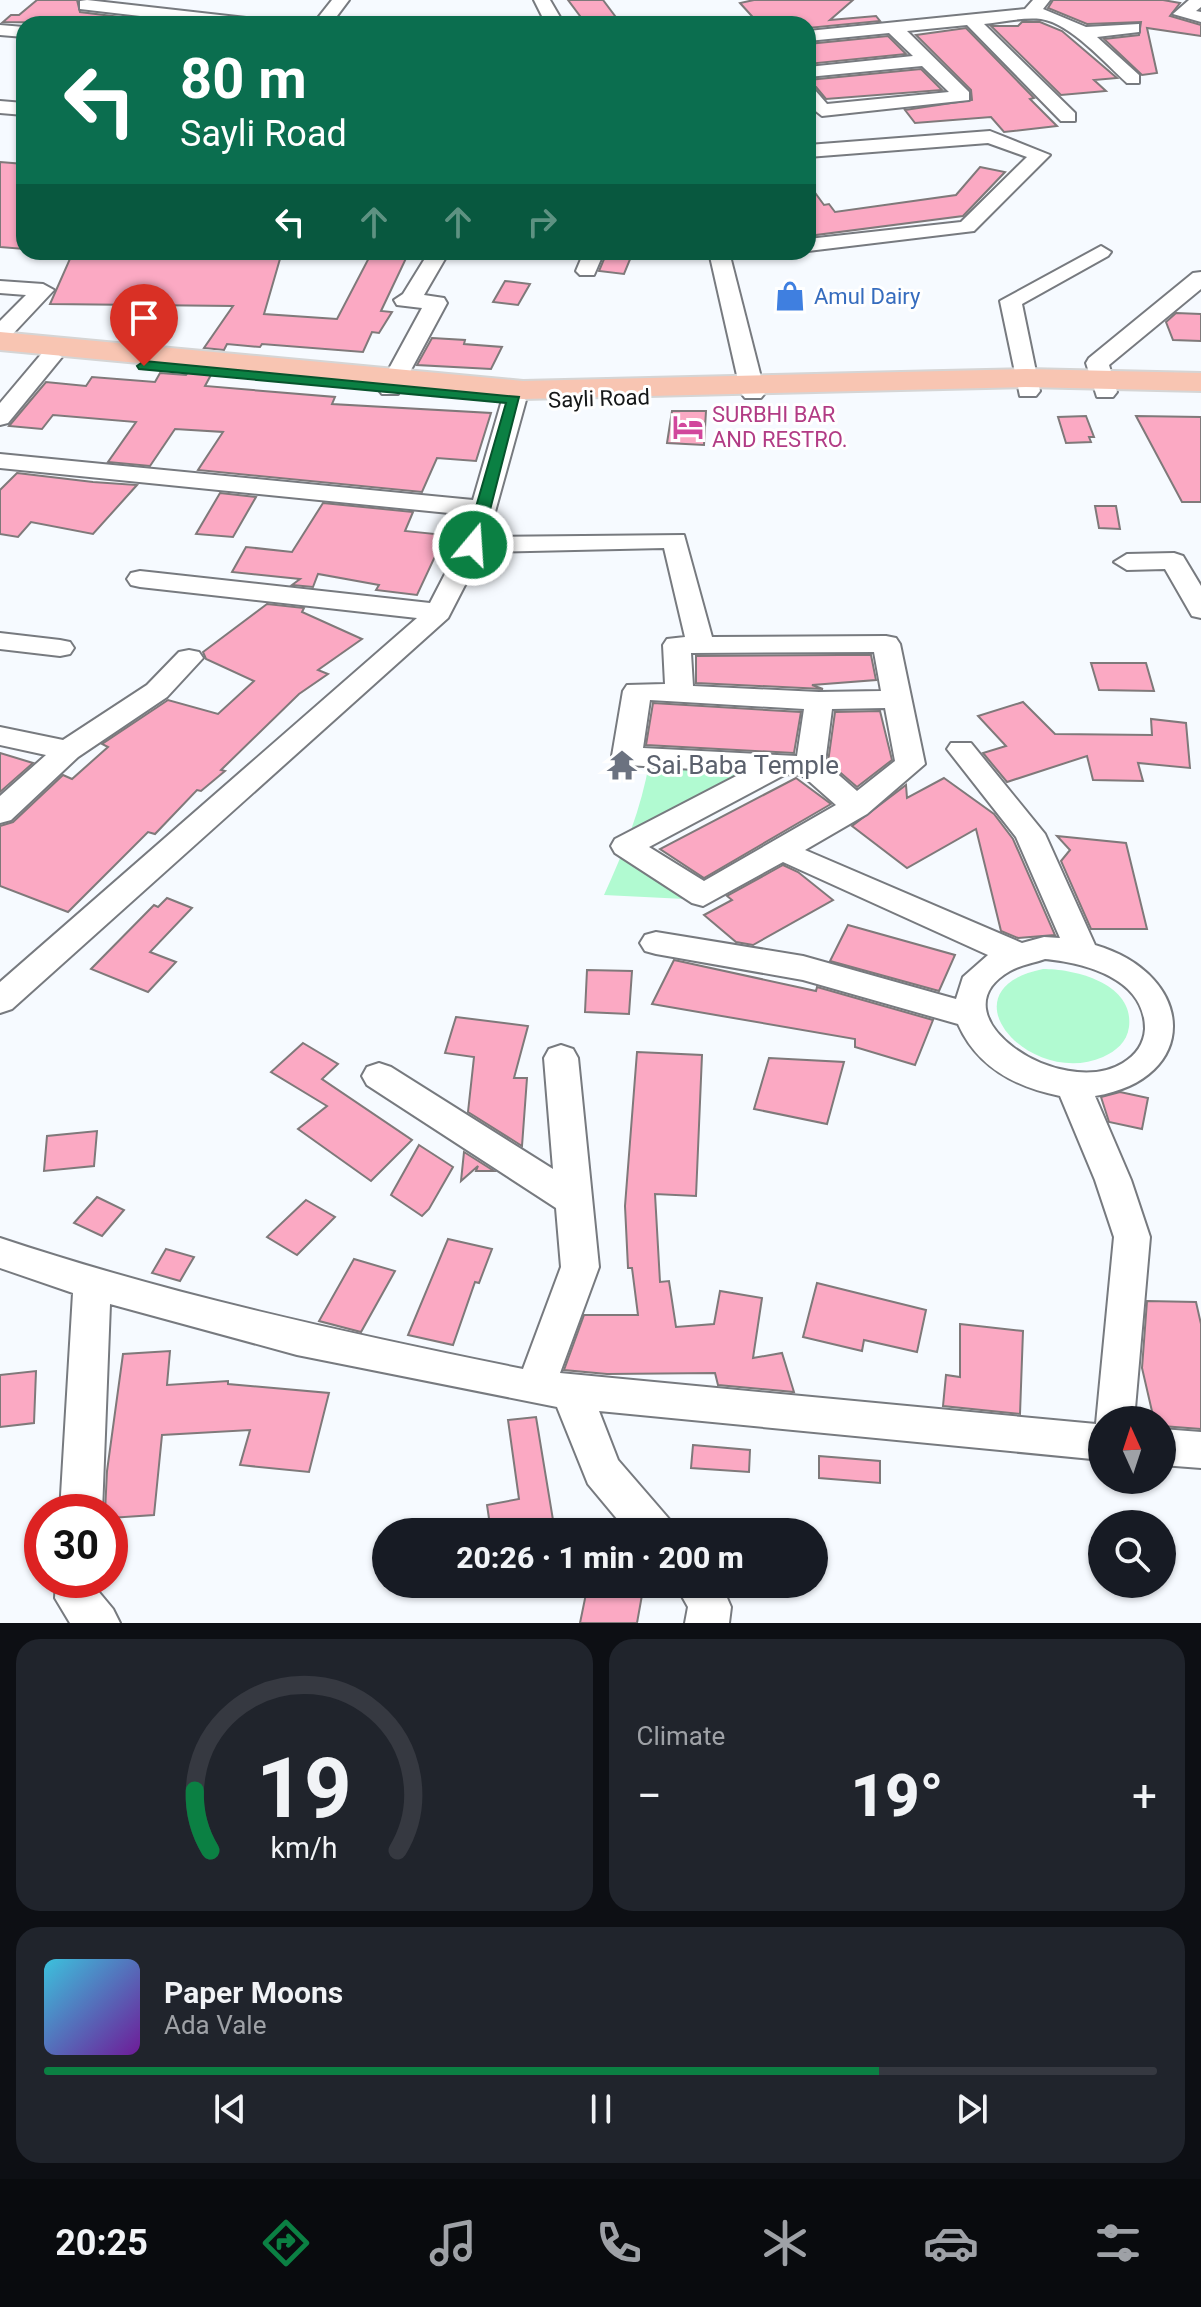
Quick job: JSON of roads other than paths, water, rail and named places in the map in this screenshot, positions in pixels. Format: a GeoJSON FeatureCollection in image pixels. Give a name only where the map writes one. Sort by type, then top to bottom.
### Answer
{"type":"FeatureCollection","features":[{"type":"Feature","properties":{"kind":"main road"},"geometry":{"type":"LineString","coordinates":[[0,341],[393,383],[544,390],[752,387]]}},
{"type":"Feature","properties":{"kind":"main road","name":"Sayli Road"},"geometry":{"type":"LineString","coordinates":[[0,352],[393,383],[514,400],[752,387],[1103,386],[1201,394]]}},
{"type":"Feature","properties":{"kind":"main road"},"geometry":{"type":"LineString","coordinates":[[1103,386],[1201,382]]}},
{"type":"Feature","properties":{"kind":"street"},"geometry":{"type":"LineString","coordinates":[[328,16],[341,0]]}},
{"type":"Feature","properties":{"kind":"street"},"geometry":{"type":"LineString","coordinates":[[1199,0],[1182,14],[1201,17]]}},
{"type":"Feature","properties":{"kind":"street"},"geometry":{"type":"LineString","coordinates":[[911,4],[919,25]]}},
{"type":"Feature","properties":{"kind":"street"},"geometry":{"type":"LineString","coordinates":[[85,7],[175,16]]}},
{"type":"Feature","properties":{"kind":"street"},"geometry":{"type":"LineString","coordinates":[[816,35],[971,20],[1036,7],[1080,31],[1133,79]]}},
{"type":"Feature","properties":{"kind":"street"},"geometry":{"type":"LineString","coordinates":[[971,20],[1068,117]]}},
{"type":"Feature","properties":{"kind":"street"},"geometry":{"type":"LineString","coordinates":[[816,110],[963,96],[894,28]]}},
{"type":"Feature","properties":{"kind":"street"},"geometry":{"type":"LineString","coordinates":[[1080,31],[1133,28]]}},
{"type":"Feature","properties":{"kind":"street"},"geometry":{"type":"LineString","coordinates":[[816,71],[927,60]]}},
{"type":"Feature","properties":{"kind":"street"},"geometry":{"type":"LineString","coordinates":[[816,150],[990,137],[1040,155],[967,227],[816,244]]}},
{"type":"Feature","properties":{"kind":"street"},"geometry":{"type":"LineString","coordinates":[[1027,385],[1011,301],[1101,252]]}},
{"type":"Feature","properties":{"kind":"street"},"geometry":{"type":"LineString","coordinates":[[393,383],[436,303],[408,300],[434,260]]}},
{"type":"Feature","properties":{"kind":"street"},"geometry":{"type":"LineString","coordinates":[[715,260],[752,387]]}},
{"type":"Feature","properties":{"kind":"street"},"geometry":{"type":"LineString","coordinates":[[1103,386],[1097,363],[1201,278]]}},
{"type":"Feature","properties":{"kind":"street"},"geometry":{"type":"LineString","coordinates":[[0,287],[43,290],[0,334]]}},
{"type":"Feature","properties":{"kind":"street"},"geometry":{"type":"LineString","coordinates":[[0,418],[51,357]]}},
{"type":"Feature","properties":{"kind":"street"},"geometry":{"type":"LineString","coordinates":[[0,1001],[439,612],[473,545],[514,400]]}},
{"type":"Feature","properties":{"kind":"street"},"geometry":{"type":"LineString","coordinates":[[0,461],[484,509]]}},
{"type":"Feature","properties":{"kind":"street"},"geometry":{"type":"LineString","coordinates":[[473,545],[675,540],[700,644]]}},
{"type":"Feature","properties":{"kind":"street"},"geometry":{"type":"LineString","coordinates":[[1127,562],[1201,559]]}},
{"type":"Feature","properties":{"kind":"street"},"geometry":{"type":"LineString","coordinates":[[1174,561],[1201,610]]}},
{"type":"Feature","properties":{"kind":"street"},"geometry":{"type":"LineString","coordinates":[[140,579],[439,612]]}},
{"type":"Feature","properties":{"kind":"street"},"geometry":{"type":"LineString","coordinates":[[0,641],[60,648]]}},
{"type":"Feature","properties":{"kind":"street"},"geometry":{"type":"LineString","coordinates":[[680,694],[677,645],[886,644],[910,764],[856,807],[703,895],[626,846],[795,765],[819,701]]}},
{"type":"Feature","properties":{"kind":"street"},"geometry":{"type":"LineString","coordinates":[[0,813],[68,750],[157,691],[189,658]]}},
{"type":"Feature","properties":{"kind":"street"},"geometry":{"type":"LineString","coordinates":[[856,807],[795,765],[627,756],[637,691],[819,701],[897,699]]}},
{"type":"Feature","properties":{"kind":"street"},"geometry":{"type":"LineString","coordinates":[[0,736],[68,750]]}},
{"type":"Feature","properties":{"kind":"street"},"geometry":{"type":"LineString","coordinates":[[961,749],[1030,834],[1082,952]]}},
{"type":"Feature","properties":{"kind":"street"},"geometry":{"type":"LineString","coordinates":[[796,858],[1014,953]]}},
{"type":"Feature","properties":{"kind":"street"},"geometry":{"type":"LineString","coordinates":[[656,943],[803,968],[971,1015]]}},
{"type":"Feature","properties":{"kind":"street"},"geometry":{"type":"LineString","coordinates":[[1044,948],[1082,952],[1105,959],[1132,975],[1151,995],[1162,1017],[1162,1041],[1151,1060],[1131,1075],[1104,1084],[1073,1086],[1041,1080],[1012,1067],[989,1049],[974,1028],[969,1005],[975,983],[991,965],[1014,953],[1044,948]]}},
{"type":"Feature","properties":{"kind":"street"},"geometry":{"type":"LineString","coordinates":[[561,1058],[580,1267],[553,1389],[602,1471],[642,1518]]}},
{"type":"Feature","properties":{"kind":"street"},"geometry":{"type":"LineString","coordinates":[[379,1076],[574,1201]]}},
{"type":"Feature","properties":{"kind":"street"},"geometry":{"type":"LineString","coordinates":[[1073,1086],[1113,1180],[1132,1237],[1115,1406]]}},
{"type":"Feature","properties":{"kind":"street"},"geometry":{"type":"LineString","coordinates":[[2,1256],[92,1284],[297,1339],[553,1389],[1088,1441]]}},
{"type":"Feature","properties":{"kind":"street"},"geometry":{"type":"LineString","coordinates":[[82,1494],[92,1284]]}},
{"type":"Feature","properties":{"kind":"street"},"geometry":{"type":"LineString","coordinates":[[1176,1448],[1201,1450]]}},
{"type":"Feature","properties":{"kind":"street"},"geometry":{"type":"LineString","coordinates":[[76,1598],[98,1623]]}},
{"type":"Feature","properties":{"kind":"street"},"geometry":{"type":"LineString","coordinates":[[707,1598],[711,1614],[707,1623]]}},
{"type":"Feature","properties":{"kind":"place","name":"Amul Dairy"},"geometry":{"type":"Point","coordinates":[790,296]}},
{"type":"Feature","properties":{"kind":"place","name":"SURBHI BAR AND RESTRO."},"geometry":{"type":"Point","coordinates":[688,427]}},
{"type":"Feature","properties":{"kind":"place","name":"Sai Baba Temple"},"geometry":{"type":"Point","coordinates":[622,765]}}]}
